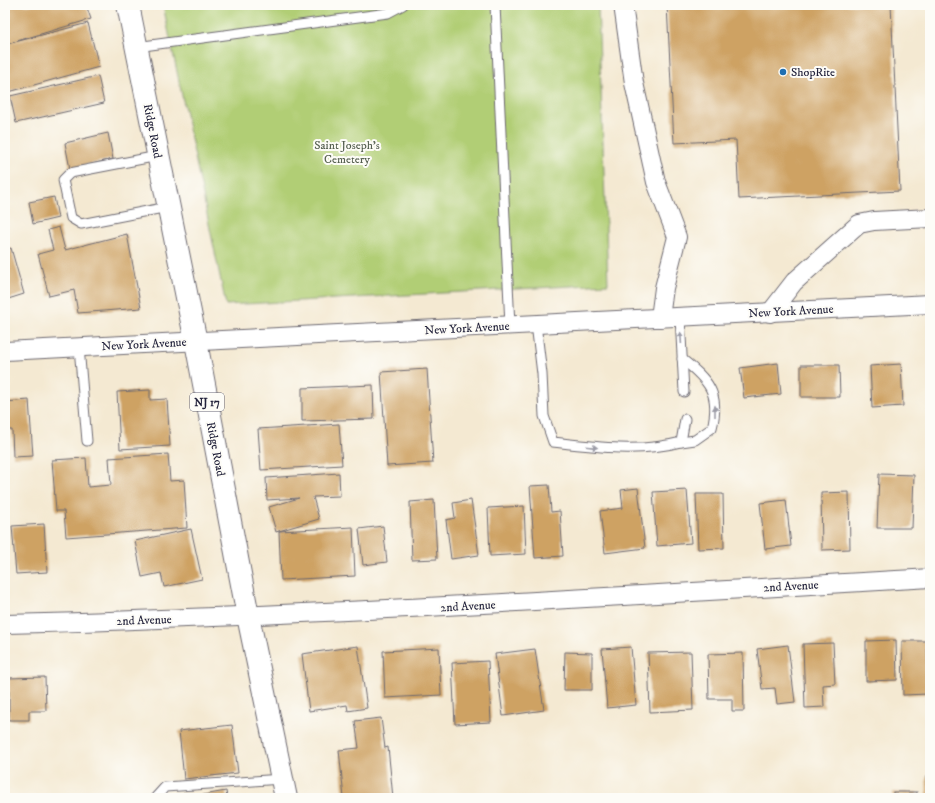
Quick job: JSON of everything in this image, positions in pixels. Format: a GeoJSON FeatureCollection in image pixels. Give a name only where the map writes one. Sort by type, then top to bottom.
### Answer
{"type":"FeatureCollection","features":[{"type":"Feature","properties":{"kind":"main road","name":"Ridge Road"},"geometry":{"type":"LineString","coordinates":[[128,5],[196,342],[248,616],[284,789]]}},
{"type":"Feature","properties":{"kind":"street"},"geometry":{"type":"LineString","coordinates":[[623,5],[634,83],[654,175],[677,236],[664,288],[660,318]]}},
{"type":"Feature","properties":{"kind":"street"},"geometry":{"type":"LineString","coordinates":[[770,312],[794,282],[859,224],[874,221],[930,218]]}},
{"type":"Feature","properties":{"kind":"street","name":"New York Avenue"},"geometry":{"type":"LineString","coordinates":[[5,351],[930,304]]}},
{"type":"Feature","properties":{"kind":"street","name":"2nd Avenue"},"geometry":{"type":"LineString","coordinates":[[5,624],[380,611],[930,578]]}},
{"type":"Feature","properties":{"kind":"lane"},"geometry":{"type":"LineString","coordinates":[[136,46],[388,13],[403,5]]}},
{"type":"Feature","properties":{"kind":"lane"},"geometry":{"type":"LineString","coordinates":[[495,5],[510,326]]}},
{"type":"Feature","properties":{"kind":"lane"},"geometry":{"type":"LineString","coordinates":[[158,156],[70,173],[63,180],[70,218],[80,224],[168,207]]}},
{"type":"Feature","properties":{"kind":"lane"},"geometry":{"type":"LineString","coordinates":[[680,317],[684,392]]}},
{"type":"Feature","properties":{"kind":"lane"},"geometry":{"type":"LineString","coordinates":[[536,324],[542,374],[544,416],[553,442],[602,448],[666,446],[695,440],[712,428],[716,412],[714,397],[708,382],[682,359]]}},
{"type":"Feature","properties":{"kind":"lane"},"geometry":{"type":"LineString","coordinates":[[79,347],[86,441]]}},
{"type":"Feature","properties":{"kind":"lane"},"geometry":{"type":"LineString","coordinates":[[681,442],[685,418]]}},
{"type":"Feature","properties":{"kind":"lane"},"geometry":{"type":"LineString","coordinates":[[155,798],[166,787],[284,789]]}},
{"type":"Feature","properties":{"kind":"green space","name":"Saint Joseph's Cemetery"},"geometry":{"type":"Polygon","coordinates":[[[163,5],[598,5],[608,284],[226,305],[163,5]]]}},
{"type":"Feature","properties":{"kind":"building"},"geometry":{"type":"Polygon","coordinates":[[[5,5],[86,5],[91,19],[7,44],[88,23],[99,67],[5,93],[5,5]]]}},
{"type":"Feature","properties":{"kind":"building","name":"ShopRite"},"geometry":{"type":"Polygon","coordinates":[[[667,5],[891,5],[900,191],[739,199],[736,140],[674,143],[667,5]]]}},
{"type":"Feature","properties":{"kind":"building"},"geometry":{"type":"Polygon","coordinates":[[[98,76],[104,103],[16,123],[10,96],[98,76]]]}},
{"type":"Feature","properties":{"kind":"building"},"geometry":{"type":"Polygon","coordinates":[[[108,133],[113,159],[70,169],[65,143],[108,133]]]}},
{"type":"Feature","properties":{"kind":"building"},"geometry":{"type":"Polygon","coordinates":[[[54,197],[58,218],[33,224],[29,202],[54,197]]]}},
{"type":"Feature","properties":{"kind":"building"},"geometry":{"type":"Polygon","coordinates":[[[59,227],[65,250],[127,234],[141,308],[78,313],[74,290],[49,296],[38,254],[53,250],[48,230],[59,227]]]}},
{"type":"Feature","properties":{"kind":"building"},"geometry":{"type":"Polygon","coordinates":[[[11,248],[24,294],[5,300],[5,250],[11,248]]]}},
{"type":"Feature","properties":{"kind":"building"},"geometry":{"type":"Polygon","coordinates":[[[778,363],[781,394],[744,398],[740,368],[778,363]]]}},
{"type":"Feature","properties":{"kind":"building"},"geometry":{"type":"Polygon","coordinates":[[[901,364],[903,406],[872,408],[870,366],[901,364]]]}},
{"type":"Feature","properties":{"kind":"building"},"geometry":{"type":"Polygon","coordinates":[[[801,365],[839,365],[840,397],[801,397],[801,365]]]}},
{"type":"Feature","properties":{"kind":"building"},"geometry":{"type":"Polygon","coordinates":[[[427,369],[433,463],[387,466],[381,372],[427,369]]]}},
{"type":"Feature","properties":{"kind":"building"},"geometry":{"type":"Polygon","coordinates":[[[373,385],[374,419],[302,421],[302,388],[373,385]]]}},
{"type":"Feature","properties":{"kind":"building"},"geometry":{"type":"Polygon","coordinates":[[[150,390],[150,400],[167,399],[170,446],[120,449],[117,392],[150,390]]]}},
{"type":"Feature","properties":{"kind":"building"},"geometry":{"type":"Polygon","coordinates":[[[29,400],[33,456],[13,457],[12,430],[5,430],[5,402],[29,400]]]}},
{"type":"Feature","properties":{"kind":"building"},"geometry":{"type":"Polygon","coordinates":[[[339,424],[342,465],[261,470],[258,429],[339,424]]]}},
{"type":"Feature","properties":{"kind":"building"},"geometry":{"type":"Polygon","coordinates":[[[168,454],[170,481],[184,480],[187,528],[66,537],[64,511],[56,511],[52,460],[86,458],[88,487],[111,485],[109,458],[168,454]]]}},
{"type":"Feature","properties":{"kind":"building"},"geometry":{"type":"Polygon","coordinates":[[[339,473],[340,496],[313,497],[319,519],[276,532],[269,507],[299,498],[267,500],[266,478],[339,473]]]}},
{"type":"Feature","properties":{"kind":"building"},"geometry":{"type":"Polygon","coordinates":[[[879,474],[914,475],[912,528],[877,528],[879,474]]]}},
{"type":"Feature","properties":{"kind":"building"},"geometry":{"type":"Polygon","coordinates":[[[549,485],[551,512],[560,511],[563,556],[535,558],[530,486],[549,485]]]}},
{"type":"Feature","properties":{"kind":"building"},"geometry":{"type":"Polygon","coordinates":[[[638,488],[645,548],[605,553],[600,511],[623,508],[621,490],[638,488]]]}},
{"type":"Feature","properties":{"kind":"building"},"geometry":{"type":"Polygon","coordinates":[[[687,490],[691,543],[657,546],[653,492],[687,490]]]}},
{"type":"Feature","properties":{"kind":"building"},"geometry":{"type":"Polygon","coordinates":[[[849,492],[850,549],[822,550],[821,493],[849,492]]]}},
{"type":"Feature","properties":{"kind":"building"},"geometry":{"type":"Polygon","coordinates":[[[696,494],[723,494],[724,548],[698,549],[696,494]]]}},
{"type":"Feature","properties":{"kind":"building"},"geometry":{"type":"Polygon","coordinates":[[[434,500],[437,559],[412,560],[410,502],[434,500]]]}},
{"type":"Feature","properties":{"kind":"building"},"geometry":{"type":"Polygon","coordinates":[[[471,500],[479,555],[451,559],[446,520],[455,518],[453,503],[471,500]]]}},
{"type":"Feature","properties":{"kind":"building"},"geometry":{"type":"Polygon","coordinates":[[[786,500],[791,546],[765,549],[760,503],[786,500]]]}},
{"type":"Feature","properties":{"kind":"building"},"geometry":{"type":"Polygon","coordinates":[[[524,506],[526,554],[490,556],[488,508],[524,506]]]}},
{"type":"Feature","properties":{"kind":"building"},"geometry":{"type":"Polygon","coordinates":[[[44,524],[47,572],[16,574],[12,526],[44,524]]]}},
{"type":"Feature","properties":{"kind":"building"},"geometry":{"type":"Polygon","coordinates":[[[383,526],[387,562],[363,565],[359,529],[383,526]]]}},
{"type":"Feature","properties":{"kind":"building"},"geometry":{"type":"Polygon","coordinates":[[[353,527],[355,576],[281,580],[279,531],[353,527]]]}},
{"type":"Feature","properties":{"kind":"building"},"geometry":{"type":"Polygon","coordinates":[[[191,529],[202,579],[164,587],[161,573],[142,577],[135,541],[191,529]]]}},
{"type":"Feature","properties":{"kind":"building"},"geometry":{"type":"Polygon","coordinates":[[[896,640],[897,680],[866,681],[866,641],[896,640]]]}},
{"type":"Feature","properties":{"kind":"building"},"geometry":{"type":"Polygon","coordinates":[[[902,641],[927,641],[928,694],[903,695],[902,641]]]}},
{"type":"Feature","properties":{"kind":"building"},"geometry":{"type":"Polygon","coordinates":[[[833,643],[835,684],[823,685],[824,707],[805,708],[803,644],[833,643]]]}},
{"type":"Feature","properties":{"kind":"building"},"geometry":{"type":"Polygon","coordinates":[[[788,645],[795,702],[777,704],[775,688],[762,689],[757,649],[788,645]]]}},
{"type":"Feature","properties":{"kind":"building"},"geometry":{"type":"Polygon","coordinates":[[[358,646],[367,708],[348,711],[347,705],[309,711],[302,654],[358,646]]]}},
{"type":"Feature","properties":{"kind":"building"},"geometry":{"type":"Polygon","coordinates":[[[631,647],[636,705],[607,708],[602,649],[631,647]]]}},
{"type":"Feature","properties":{"kind":"building"},"geometry":{"type":"Polygon","coordinates":[[[439,648],[441,695],[385,698],[383,651],[439,648]]]}},
{"type":"Feature","properties":{"kind":"building"},"geometry":{"type":"Polygon","coordinates":[[[535,649],[544,710],[503,716],[495,654],[535,649]]]}},
{"type":"Feature","properties":{"kind":"building"},"geometry":{"type":"Polygon","coordinates":[[[565,652],[592,653],[592,690],[564,690],[565,652]]]}},
{"type":"Feature","properties":{"kind":"building"},"geometry":{"type":"Polygon","coordinates":[[[691,652],[693,710],[650,712],[648,653],[691,652]]]}},
{"type":"Feature","properties":{"kind":"building"},"geometry":{"type":"Polygon","coordinates":[[[743,653],[744,711],[732,711],[732,699],[709,699],[708,654],[743,653]]]}},
{"type":"Feature","properties":{"kind":"building"},"geometry":{"type":"Polygon","coordinates":[[[488,661],[491,722],[455,724],[452,663],[488,661]]]}},
{"type":"Feature","properties":{"kind":"building"},"geometry":{"type":"Polygon","coordinates":[[[45,677],[46,711],[29,711],[29,720],[9,720],[9,678],[45,677]]]}},
{"type":"Feature","properties":{"kind":"building"},"geometry":{"type":"Polygon","coordinates":[[[381,718],[385,748],[388,747],[393,798],[344,798],[339,750],[359,748],[355,721],[381,718]]]}},
{"type":"Feature","properties":{"kind":"building"},"geometry":{"type":"Polygon","coordinates":[[[232,725],[238,773],[184,779],[179,731],[232,725]]]}},
{"type":"Feature","properties":{"kind":"building"},"geometry":{"type":"Polygon","coordinates":[[[926,776],[930,776],[930,798],[927,798],[926,776]]]}},
{"type":"Feature","properties":{"kind":"building"},"geometry":{"type":"Polygon","coordinates":[[[226,791],[227,798],[192,797],[226,791]]]}},
{"type":"Feature","properties":{"kind":"building"},"geometry":{"type":"Polygon","coordinates":[[[893,792],[917,792],[917,798],[893,798],[893,792]]]}},
{"type":"Feature","properties":{"kind":"place","name":"ShopRite"},"geometry":{"type":"Point","coordinates":[783,72]}}]}
